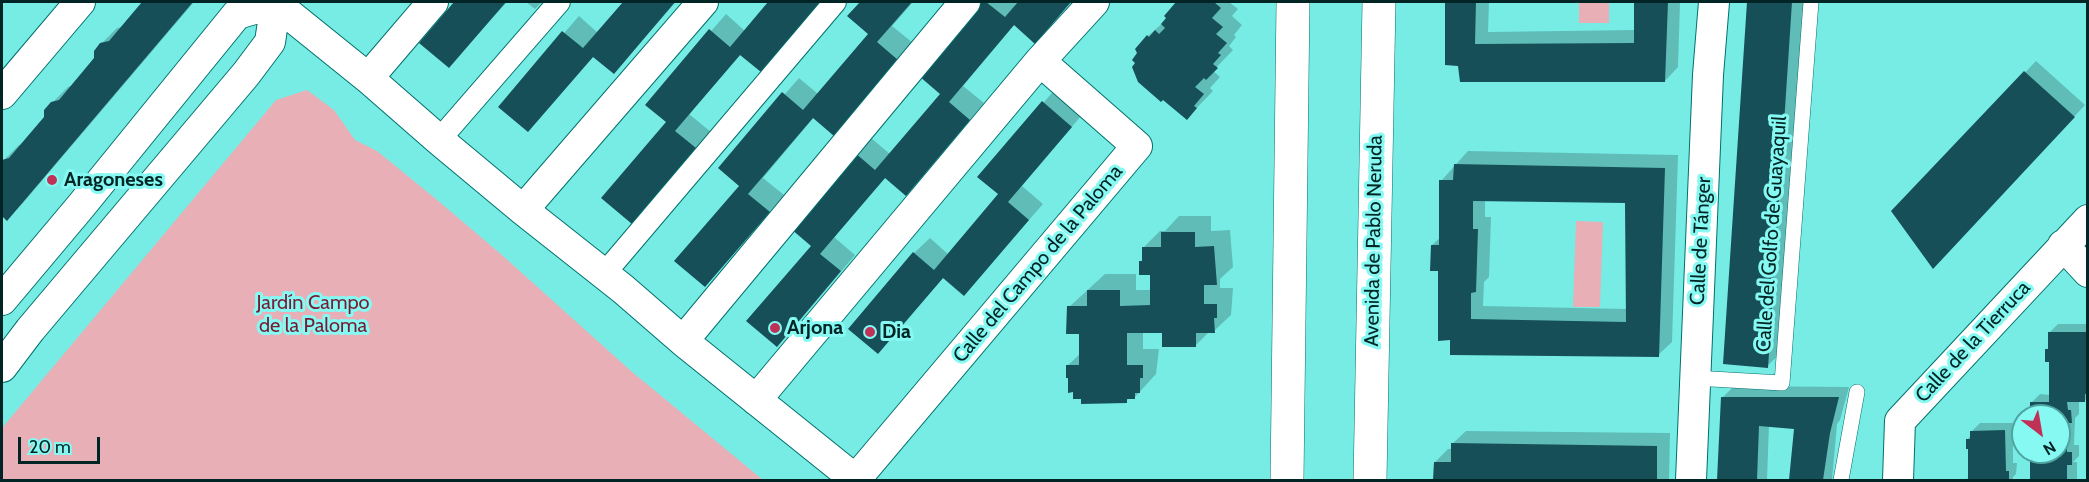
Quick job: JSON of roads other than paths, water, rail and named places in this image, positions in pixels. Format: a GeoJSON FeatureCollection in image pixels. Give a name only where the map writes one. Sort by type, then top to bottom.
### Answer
{"type":"FeatureCollection","features":[{"type":"Feature","properties":{"kind":"main road"},"geometry":{"type":"LineString","coordinates":[[1287,480],[1293,2]]}},
{"type":"Feature","properties":{"kind":"main road","name":"Avenida de Pablo Neruda"},"geometry":{"type":"LineString","coordinates":[[1370,480],[1379,2]]}},
{"type":"Feature","properties":{"kind":"street"},"geometry":{"type":"LineString","coordinates":[[2,94],[80,2]]}},
{"type":"Feature","properties":{"kind":"street"},"geometry":{"type":"LineString","coordinates":[[2,300],[237,14],[275,2],[270,42],[246,74],[30,330],[2,367]]}},
{"type":"Feature","properties":{"kind":"street","name":"Calle del Campo de la Paloma"},"geometry":{"type":"LineString","coordinates":[[275,2],[523,210],[856,480],[1137,146],[1040,61]]}},
{"type":"Feature","properties":{"kind":"street"},"geometry":{"type":"LineString","coordinates":[[368,78],[433,2]]}},
{"type":"Feature","properties":{"kind":"street"},"geometry":{"type":"LineString","coordinates":[[439,140],[559,2]]}},
{"type":"Feature","properties":{"kind":"street"},"geometry":{"type":"LineString","coordinates":[[523,210],[703,2]]}},
{"type":"Feature","properties":{"kind":"street"},"geometry":{"type":"LineString","coordinates":[[604,274],[639,236],[835,2]]}},
{"type":"Feature","properties":{"kind":"street"},"geometry":{"type":"LineString","coordinates":[[683,341],[965,2]]}},
{"type":"Feature","properties":{"kind":"street"},"geometry":{"type":"LineString","coordinates":[[756,400],[1040,61],[1094,2]]}},
{"type":"Feature","properties":{"kind":"street","name":"Calle de Tánger"},"geometry":{"type":"LineString","coordinates":[[1691,480],[1708,75],[1714,2]]}},
{"type":"Feature","properties":{"kind":"street","name":"Calle de la Tierruca"},"geometry":{"type":"LineString","coordinates":[[1898,480],[1900,422],[2088,220]]}},
{"type":"Feature","properties":{"kind":"street"},"geometry":{"type":"LineString","coordinates":[[2063,245],[2088,272]]}},
{"type":"Feature","properties":{"kind":"street"},"geometry":{"type":"LineString","coordinates":[[2,307],[30,330]]}},
{"type":"Feature","properties":{"kind":"lane","name":"Calle del Golfo de Guayaquil"},"geometry":{"type":"LineString","coordinates":[[1694,378],[1782,383],[1811,2]]}},
{"type":"Feature","properties":{"kind":"lane"},"geometry":{"type":"LineString","coordinates":[[1841,480],[1857,392]]}},
{"type":"Feature","properties":{"kind":"place","name":"Aragoneses"},"geometry":{"type":"Point","coordinates":[52,180]}},
{"type":"Feature","properties":{"kind":"place","name":"Arjona"},"geometry":{"type":"Point","coordinates":[775,328]}},
{"type":"Feature","properties":{"kind":"place","name":"Dia"},"geometry":{"type":"Point","coordinates":[870,332]}},
{"type":"Feature","properties":{"kind":"park label","name":"Jardín Campo de la Paloma"},"geometry":{"type":"Point","coordinates":[313,314]}}]}
